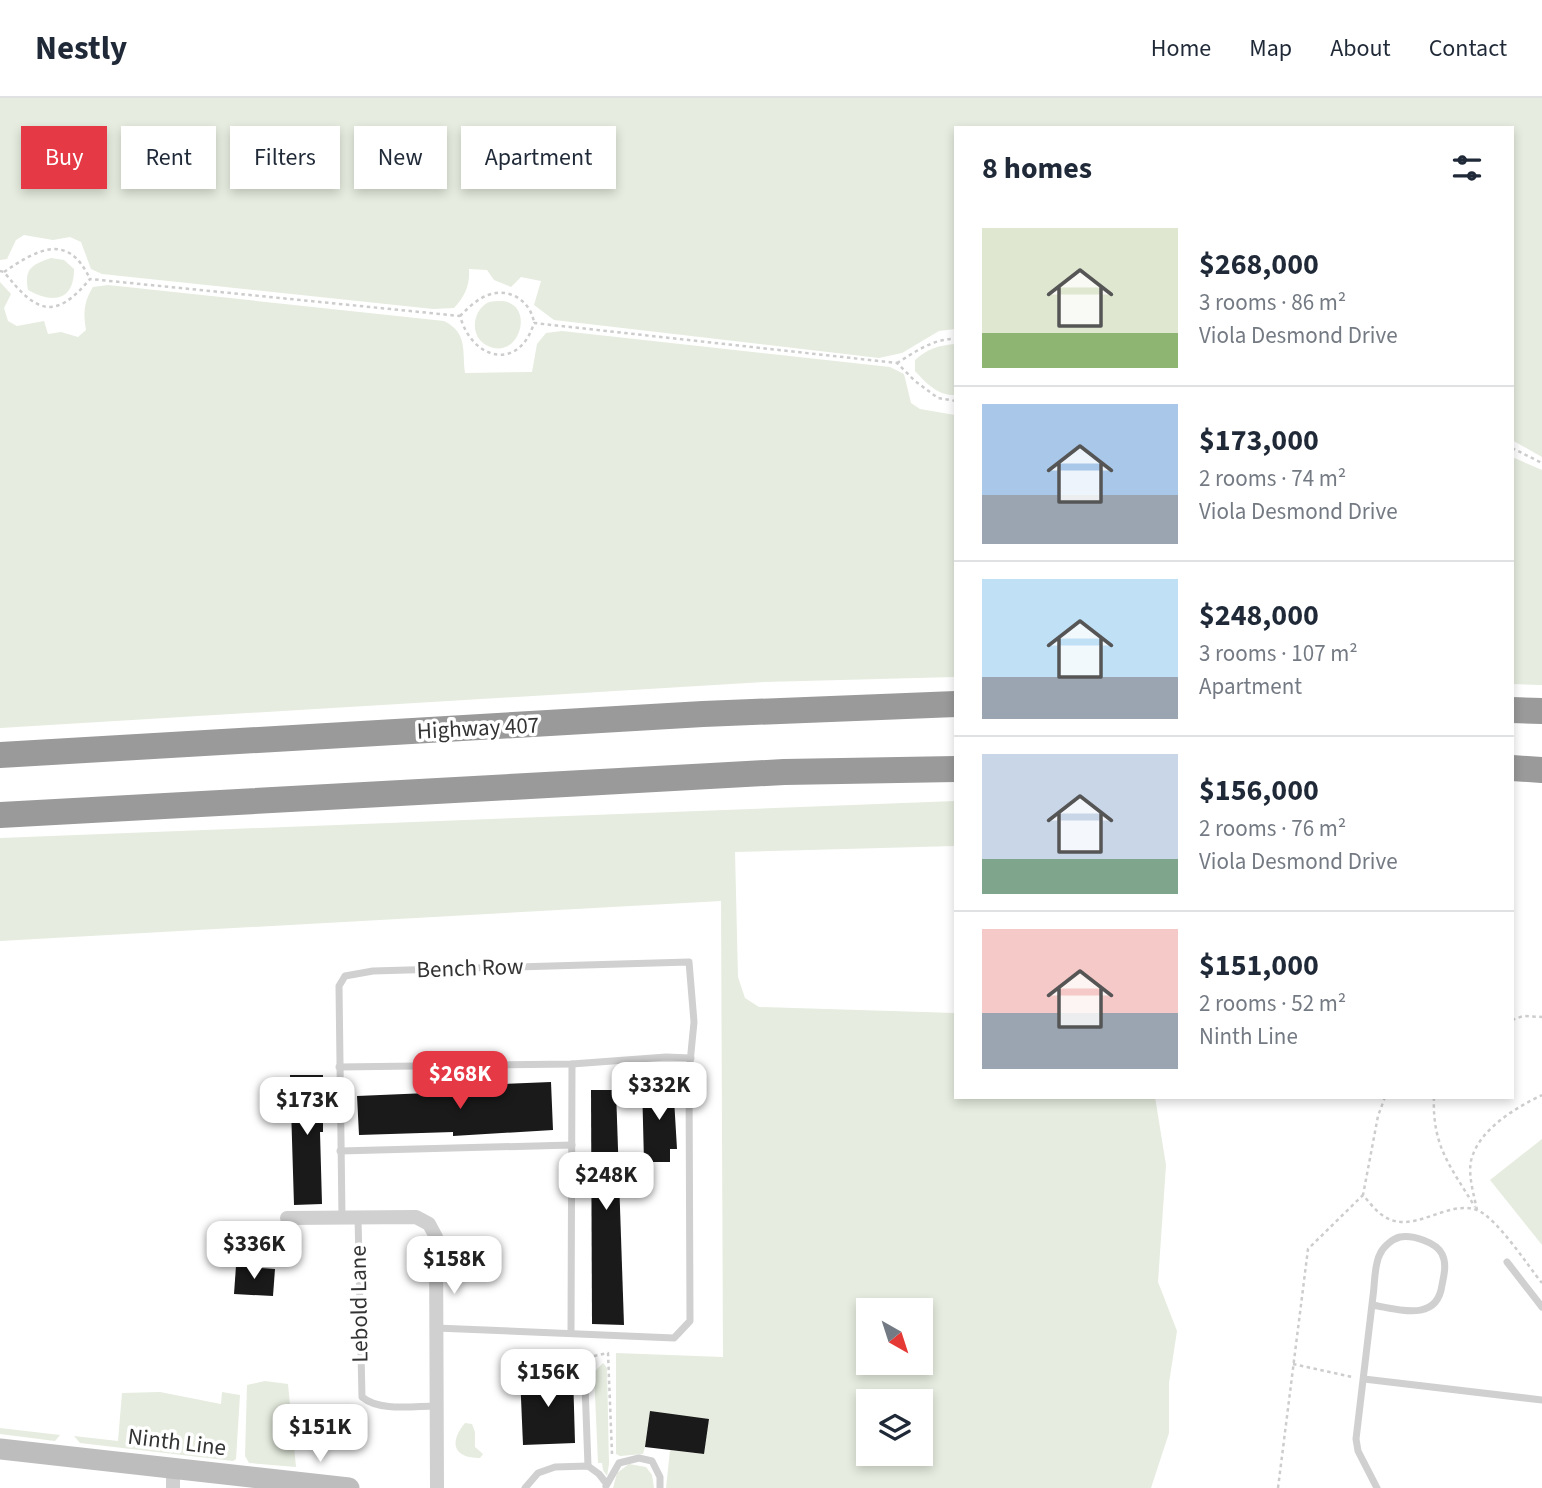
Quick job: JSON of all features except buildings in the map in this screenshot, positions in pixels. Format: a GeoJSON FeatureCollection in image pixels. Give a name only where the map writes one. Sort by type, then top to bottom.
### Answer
{"type":"FeatureCollection","features":[{"type":"Feature","properties":{"kind":"highway","name":"Highway 407"},"geometry":{"type":"LineString","coordinates":[[0,755],[703,714],[954,704]]}},
{"type":"Feature","properties":{"kind":"highway"},"geometry":{"type":"LineString","coordinates":[[1514,710],[1542,711]]}},
{"type":"Feature","properties":{"kind":"highway"},"geometry":{"type":"LineString","coordinates":[[1514,768],[1542,770]]}},
{"type":"Feature","properties":{"kind":"highway"},"geometry":{"type":"LineString","coordinates":[[0,815],[784,772],[954,769]]}},
{"type":"Feature","properties":{"kind":"main road","name":"Ninth Line"},"geometry":{"type":"LineString","coordinates":[[0,1449],[173,1478],[349,1488]]}},
{"type":"Feature","properties":{"kind":"street"},"geometry":{"type":"LineString","coordinates":[[287,1217],[416,1217],[429,1224],[436,1237],[437,1488]]}},
{"type":"Feature","properties":{"kind":"lane","name":"Bench Row"},"geometry":{"type":"LineString","coordinates":[[339,1067],[339,986],[345,976],[373,971],[689,962],[694,1022],[691,1058]]}},
{"type":"Feature","properties":{"kind":"lane"},"geometry":{"type":"LineString","coordinates":[[342,1217],[339,1067],[572,1064],[666,1057],[691,1058],[690,1321],[674,1338],[436,1328]]}},
{"type":"Feature","properties":{"kind":"lane"},"geometry":{"type":"LineString","coordinates":[[571,1333],[572,1064]]}},
{"type":"Feature","properties":{"kind":"lane"},"geometry":{"type":"LineString","coordinates":[[340,1151],[572,1145]]}},
{"type":"Feature","properties":{"kind":"lane","name":"Lebold Lane"},"geometry":{"type":"LineString","coordinates":[[358,1217],[362,1397],[369,1403],[384,1406],[437,1406]]}},
{"type":"Feature","properties":{"kind":"lane"},"geometry":{"type":"LineString","coordinates":[[1372,1305],[1415,1311],[1431,1307],[1441,1296],[1445,1265],[1441,1252],[1431,1242],[1400,1237],[1387,1244],[1378,1256],[1372,1305],[1364,1379],[1356,1439],[1358,1451],[1377,1488]]}},
{"type":"Feature","properties":{"kind":"lane"},"geometry":{"type":"LineString","coordinates":[[1507,1262],[1542,1307]]}},
{"type":"Feature","properties":{"kind":"lane"},"geometry":{"type":"LineString","coordinates":[[545,1360],[584,1358],[587,1466]]}},
{"type":"Feature","properties":{"kind":"lane"},"geometry":{"type":"LineString","coordinates":[[1364,1379],[1542,1400]]}},
{"type":"Feature","properties":{"kind":"lane"},"geometry":{"type":"LineString","coordinates":[[606,1486],[619,1463],[639,1458],[652,1461],[660,1477],[660,1488]]}},
{"type":"Feature","properties":{"kind":"lane"},"geometry":{"type":"LineString","coordinates":[[525,1488],[538,1473],[555,1467],[587,1466],[599,1474],[606,1486]]}},
{"type":"Feature","properties":{"kind":"path"},"geometry":{"type":"LineString","coordinates":[[53,249],[71,252],[82,261],[90,279],[77,295],[60,307],[46,307],[31,302],[2,271],[29,255],[53,249]]}},
{"type":"Feature","properties":{"kind":"path"},"geometry":{"type":"LineString","coordinates":[[90,279],[460,316]]}},
{"type":"Feature","properties":{"kind":"path"},"geometry":{"type":"LineString","coordinates":[[489,294],[506,294],[522,299],[533,316],[534,323],[530,336],[520,347],[507,354],[494,355],[480,350],[470,339],[460,316],[471,305],[489,294]]}},
{"type":"Feature","properties":{"kind":"path"},"geometry":{"type":"LineString","coordinates":[[534,323],[897,363],[920,349],[946,338],[954,338]]}},
{"type":"Feature","properties":{"kind":"path"},"geometry":{"type":"LineString","coordinates":[[897,363],[937,398],[954,401]]}},
{"type":"Feature","properties":{"kind":"path"},"geometry":{"type":"LineString","coordinates":[[1514,450],[1542,463]]}},
{"type":"Feature","properties":{"kind":"path"},"geometry":{"type":"LineString","coordinates":[[1514,1019],[1523,1016],[1542,1017]]}},
{"type":"Feature","properties":{"kind":"path"},"geometry":{"type":"LineString","coordinates":[[1477,1210],[1472,1188],[1471,1160],[1487,1129],[1542,1095]]}},
{"type":"Feature","properties":{"kind":"path"},"geometry":{"type":"LineString","coordinates":[[1278,1488],[1308,1249],[1363,1195],[1378,1116],[1384,1099]]}},
{"type":"Feature","properties":{"kind":"path"},"geometry":{"type":"LineString","coordinates":[[1434,1099],[1433,1116],[1438,1143],[1445,1161],[1477,1210],[1494,1223],[1542,1283]]}},
{"type":"Feature","properties":{"kind":"path"},"geometry":{"type":"LineString","coordinates":[[1363,1195],[1384,1216],[1407,1223],[1451,1210],[1477,1210]]}},
{"type":"Feature","properties":{"kind":"path"},"geometry":{"type":"LineString","coordinates":[[584,1358],[608,1353],[612,1455],[619,1463]]}},
{"type":"Feature","properties":{"kind":"path"},"geometry":{"type":"LineString","coordinates":[[1293,1364],[1364,1379]]}},
{"type":"Feature","properties":{"kind":"shaded area"},"geometry":{"type":"Polygon","coordinates":[[[0,98],[1542,98],[1542,457],[1514,441],[1514,126],[954,126],[954,329],[939,331],[902,353],[879,358],[554,320],[534,305],[541,281],[521,277],[511,287],[494,280],[487,270],[469,269],[466,290],[454,308],[433,309],[102,274],[91,269],[81,242],[70,237],[53,240],[24,235],[16,240],[7,259],[0,260],[0,98]]]}},
{"type":"Feature","properties":{"kind":"shaded area"},"geometry":{"type":"Polygon","coordinates":[[[51,258],[64,260],[74,269],[70,288],[60,297],[54,298],[28,290],[27,283],[30,269],[51,258]]]}},
{"type":"Feature","properties":{"kind":"shaded area"},"geometry":{"type":"Polygon","coordinates":[[[0,282],[11,294],[4,308],[8,321],[17,326],[44,321],[48,334],[61,332],[78,337],[86,330],[85,307],[90,292],[93,287],[108,285],[444,321],[457,331],[460,337],[465,373],[532,372],[537,344],[546,333],[562,331],[890,367],[904,374],[911,403],[920,409],[954,415],[954,677],[764,682],[0,728],[0,282]]]}},
{"type":"Feature","properties":{"kind":"shaded area"},"geometry":{"type":"Polygon","coordinates":[[[503,301],[513,305],[519,312],[521,321],[515,340],[498,348],[481,341],[477,336],[475,324],[482,307],[489,302],[503,301]]]}},
{"type":"Feature","properties":{"kind":"shaded area"},"geometry":{"type":"Polygon","coordinates":[[[954,344],[954,395],[933,388],[915,371],[915,360],[944,345],[954,344]]]}},
{"type":"Feature","properties":{"kind":"shaded area"},"geometry":{"type":"Polygon","coordinates":[[[1514,458],[1542,470],[1542,685],[1514,684],[1514,458]]]}},
{"type":"Feature","properties":{"kind":"shaded area"},"geometry":{"type":"Polygon","coordinates":[[[954,801],[954,846],[735,852],[738,977],[745,998],[759,1007],[954,1013],[954,1099],[1155,1099],[1166,1165],[1158,1282],[1177,1331],[1169,1383],[1169,1433],[1151,1488],[666,1488],[670,1450],[703,1454],[708,1419],[645,1447],[643,1454],[616,1454],[616,1353],[723,1357],[721,901],[0,941],[0,838],[954,801]]]}},
{"type":"Feature","properties":{"kind":"shaded area"},"geometry":{"type":"Polygon","coordinates":[[[1542,1139],[1542,1245],[1490,1180],[1542,1139]]]}},
{"type":"Feature","properties":{"kind":"shaded area"},"geometry":{"type":"Polygon","coordinates":[[[603,1363],[607,1368],[607,1476],[602,1463],[598,1463],[594,1372],[603,1363]]]}},
{"type":"Feature","properties":{"kind":"shaded area"},"geometry":{"type":"Polygon","coordinates":[[[265,1381],[288,1384],[296,1467],[249,1463],[245,1456],[247,1385],[265,1381]]]}},
{"type":"Feature","properties":{"kind":"shaded area"},"geometry":{"type":"Polygon","coordinates":[[[160,1392],[221,1404],[222,1392],[240,1395],[236,1459],[233,1461],[80,1443],[74,1436],[118,1441],[122,1393],[160,1392]]]}},
{"type":"Feature","properties":{"kind":"shaded area"},"geometry":{"type":"Polygon","coordinates":[[[465,1423],[472,1424],[475,1447],[483,1454],[480,1458],[464,1455],[456,1448],[457,1436],[465,1423]]]}},
{"type":"Feature","properties":{"kind":"shaded area"},"geometry":{"type":"Polygon","coordinates":[[[0,1428],[60,1435],[55,1441],[0,1434],[0,1428]]]}},
{"type":"Feature","properties":{"kind":"shaded area"},"geometry":{"type":"Polygon","coordinates":[[[629,1464],[646,1467],[652,1475],[654,1488],[613,1488],[617,1473],[629,1464]]]}}]}
